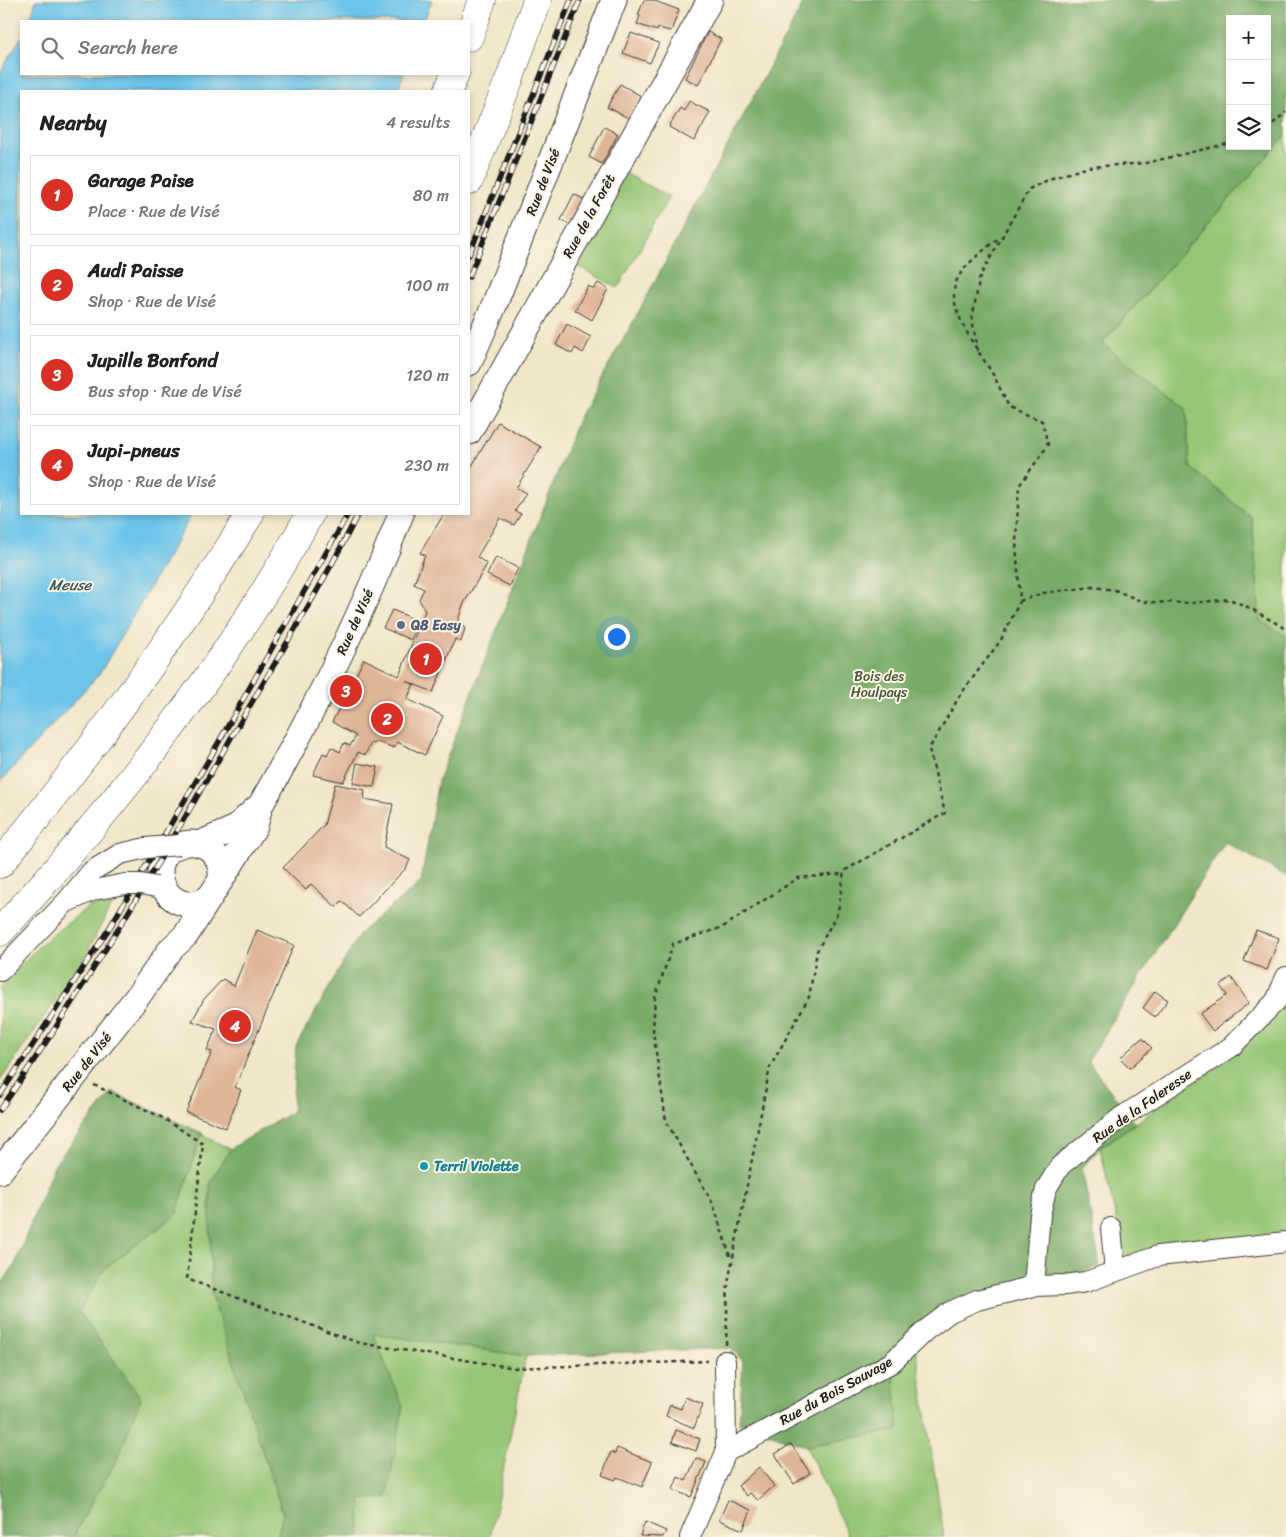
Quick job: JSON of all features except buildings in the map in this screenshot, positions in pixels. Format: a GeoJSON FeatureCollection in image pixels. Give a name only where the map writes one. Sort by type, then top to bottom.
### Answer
{"type":"FeatureCollection","features":[{"type":"Feature","properties":{"kind":"highway"},"geometry":{"type":"LineString","coordinates":[[470,34],[482,0]]}},
{"type":"Feature","properties":{"kind":"highway"},"geometry":{"type":"LineString","coordinates":[[470,179],[511,75],[537,0]]}},
{"type":"Feature","properties":{"kind":"highway"},"geometry":{"type":"LineString","coordinates":[[448,90],[455,75]]}},
{"type":"Feature","properties":{"kind":"highway"},"geometry":{"type":"LineString","coordinates":[[0,864],[82,761],[143,678],[203,591],[249,515]]}},
{"type":"Feature","properties":{"kind":"highway"},"geometry":{"type":"LineString","coordinates":[[0,932],[52,877],[155,749],[247,619],[309,515]]}},
{"type":"Feature","properties":{"kind":"main road","name":"Rue de Visé"},"geometry":{"type":"LineString","coordinates":[[470,361],[495,303],[614,0]]}},
{"type":"Feature","properties":{"kind":"main road","name":"Rue de la Forêt"},"geometry":{"type":"LineString","coordinates":[[470,430],[710,0]]}},
{"type":"Feature","properties":{"kind":"main road","name":"Rue de Visé"},"geometry":{"type":"LineString","coordinates":[[0,1172],[138,996],[171,949],[186,935],[256,826],[260,806],[325,688],[385,555],[401,515]]}},
{"type":"Feature","properties":{"kind":"main road","name":"Rue de Visé"},"geometry":{"type":"LineString","coordinates":[[171,949],[176,916],[164,889],[161,866],[165,856],[189,844],[234,829],[260,806]]}},
{"type":"Feature","properties":{"kind":"main road"},"geometry":{"type":"LineString","coordinates":[[164,889],[189,904],[200,902],[216,888],[218,859],[211,850],[189,844]]}},
{"type":"Feature","properties":{"kind":"street"},"geometry":{"type":"LineString","coordinates":[[0,971],[67,901],[82,881],[102,864],[120,854],[146,848],[189,844]]}},
{"type":"Feature","properties":{"kind":"street"},"geometry":{"type":"LineString","coordinates":[[67,901],[94,890],[125,884],[141,884],[164,889]]}},
{"type":"Feature","properties":{"kind":"street","name":"Rue de la Foleresse"},"geometry":{"type":"LineString","coordinates":[[1034,1286],[1040,1215],[1046,1189],[1060,1166],[1120,1118],[1230,1047],[1276,1001],[1286,977]]}},
{"type":"Feature","properties":{"kind":"street"},"geometry":{"type":"LineString","coordinates":[[1111,1228],[1115,1271]]}},
{"type":"Feature","properties":{"kind":"street","name":"Rue du Bois Sauvage"},"geometry":{"type":"LineString","coordinates":[[726,1452],[892,1363],[926,1330],[950,1312],[977,1300],[1034,1286],[1086,1282],[1158,1256],[1286,1242]]}},
{"type":"Feature","properties":{"kind":"street"},"geometry":{"type":"LineString","coordinates":[[690,1537],[726,1452],[725,1361]]}},
{"type":"Feature","properties":{"kind":"path"},"geometry":{"type":"LineString","coordinates":[[1271,125],[1286,112]]}},
{"type":"Feature","properties":{"kind":"path"},"geometry":{"type":"LineString","coordinates":[[979,355],[972,319],[980,276],[1000,237],[1029,189],[1052,178],[1088,167],[1146,163],[1226,144]]}},
{"type":"Feature","properties":{"kind":"path"},"geometry":{"type":"LineString","coordinates":[[96,1087],[163,1118],[203,1144],[187,1279],[359,1343],[514,1368],[725,1361],[728,1283],[770,1067],[809,997],[817,952],[838,912],[844,871],[945,813],[929,749],[960,695],[1001,640],[1020,602],[1016,542],[1019,486],[1048,445],[1042,421],[1009,407],[994,376],[979,355],[953,301],[956,280],[973,261],[1000,237]]}},
{"type":"Feature","properties":{"kind":"path"},"geometry":{"type":"LineString","coordinates":[[1020,602],[1043,592],[1092,587],[1115,590],[1143,602],[1194,603],[1229,599],[1250,608],[1286,629]]}},
{"type":"Feature","properties":{"kind":"path"},"geometry":{"type":"LineString","coordinates":[[730,1256],[712,1204],[666,1121],[652,1032],[656,998],[673,944],[723,927],[798,878],[841,874]]}},
{"type":"Feature","properties":{"kind":"green space","name":"Bois des Houlpays"},"geometry":{"type":"Polygon","coordinates":[[[805,0],[1286,0],[1286,135],[1102,343],[1186,408],[1190,467],[1252,518],[1260,621],[1286,636],[1286,876],[1225,842],[1088,1061],[1135,1123],[1100,1148],[1082,1168],[1100,1266],[913,1327],[893,1370],[899,1430],[806,1446],[739,1423],[743,1361],[731,1348],[526,1356],[373,1334],[403,1407],[387,1497],[361,1500],[359,1537],[277,1537],[283,1514],[211,1293],[210,1184],[230,1149],[292,1112],[296,1046],[360,933],[421,882],[438,781],[579,417],[638,313],[805,0]]]}},
{"type":"Feature","properties":{"kind":"green space"},"geometry":{"type":"Polygon","coordinates":[[[1286,135],[1286,636],[1260,621],[1252,518],[1190,467],[1186,408],[1102,344],[1286,135]]]}},
{"type":"Feature","properties":{"kind":"green space"},"geometry":{"type":"Polygon","coordinates":[[[623,172],[669,197],[618,288],[572,263],[623,172]]]}},
{"type":"Feature","properties":{"kind":"green space"},"geometry":{"type":"Polygon","coordinates":[[[114,900],[82,962],[0,1081],[0,987],[40,945],[88,907],[114,900]]]}},
{"type":"Feature","properties":{"kind":"green space"},"geometry":{"type":"Polygon","coordinates":[[[1286,993],[1286,1235],[1125,1259],[1100,1148],[1239,1051],[1286,993]]]}},
{"type":"Feature","properties":{"kind":"green space"},"geometry":{"type":"Polygon","coordinates":[[[112,1092],[202,1133],[176,1215],[105,1268],[79,1312],[141,1398],[117,1460],[76,1530],[74,1537],[0,1537],[0,1286],[15,1264],[54,1165],[112,1092]]]}},
{"type":"Feature","properties":{"kind":"green space"},"geometry":{"type":"Polygon","coordinates":[[[202,1133],[204,1136],[230,1149],[210,1184],[211,1290],[283,1514],[277,1537],[74,1537],[140,1398],[79,1312],[105,1268],[176,1215],[202,1133]]]}},
{"type":"Feature","properties":{"kind":"green space"},"geometry":{"type":"Polygon","coordinates":[[[913,1327],[944,1537],[849,1537],[806,1446],[898,1430],[893,1370],[913,1327]]]}},
{"type":"Feature","properties":{"kind":"green space"},"geometry":{"type":"Polygon","coordinates":[[[373,1334],[526,1356],[490,1537],[359,1537],[361,1500],[403,1407],[373,1334]]]}},
{"type":"Feature","properties":{"kind":"water"},"geometry":{"type":"Polygon","coordinates":[[[36,0],[432,0],[424,20],[30,20],[36,0]]]}},
{"type":"Feature","properties":{"kind":"water","name":"Meuse"},"geometry":{"type":"Polygon","coordinates":[[[20,39],[20,75],[404,75],[397,90],[20,90],[20,515],[191,515],[100,673],[0,782],[0,73],[20,39]]]}},
{"type":"Feature","properties":{"kind":"railway"},"geometry":{"type":"LineString","coordinates":[[470,252],[571,0]]}},
{"type":"Feature","properties":{"kind":"railway"},"geometry":{"type":"LineString","coordinates":[[470,275],[580,0]]}},
{"type":"Feature","properties":{"kind":"railway"},"geometry":{"type":"LineString","coordinates":[[0,1095],[110,927],[212,754],[347,515]]}},
{"type":"Feature","properties":{"kind":"railway"},"geometry":{"type":"LineString","coordinates":[[0,1110],[62,1017],[151,875],[329,569],[357,515]]}},
{"type":"Feature","properties":{"kind":"place","name":"Q8 Easy"},"geometry":{"type":"Point","coordinates":[401,625]}},
{"type":"Feature","properties":{"kind":"place","name":"Garage Paise"},"geometry":{"type":"Point","coordinates":[426,659]}},
{"type":"Feature","properties":{"kind":"place","name":"Jupille Bonfond"},"geometry":{"type":"Point","coordinates":[346,691]}},
{"type":"Feature","properties":{"kind":"place","name":"Audi Paisse"},"geometry":{"type":"Point","coordinates":[387,719]}},
{"type":"Feature","properties":{"kind":"place","name":"Jupi-pneus"},"geometry":{"type":"Point","coordinates":[235,1026]}},
{"type":"Feature","properties":{"kind":"place","name":"Terril Violette"},"geometry":{"type":"Point","coordinates":[424,1166]}}]}
